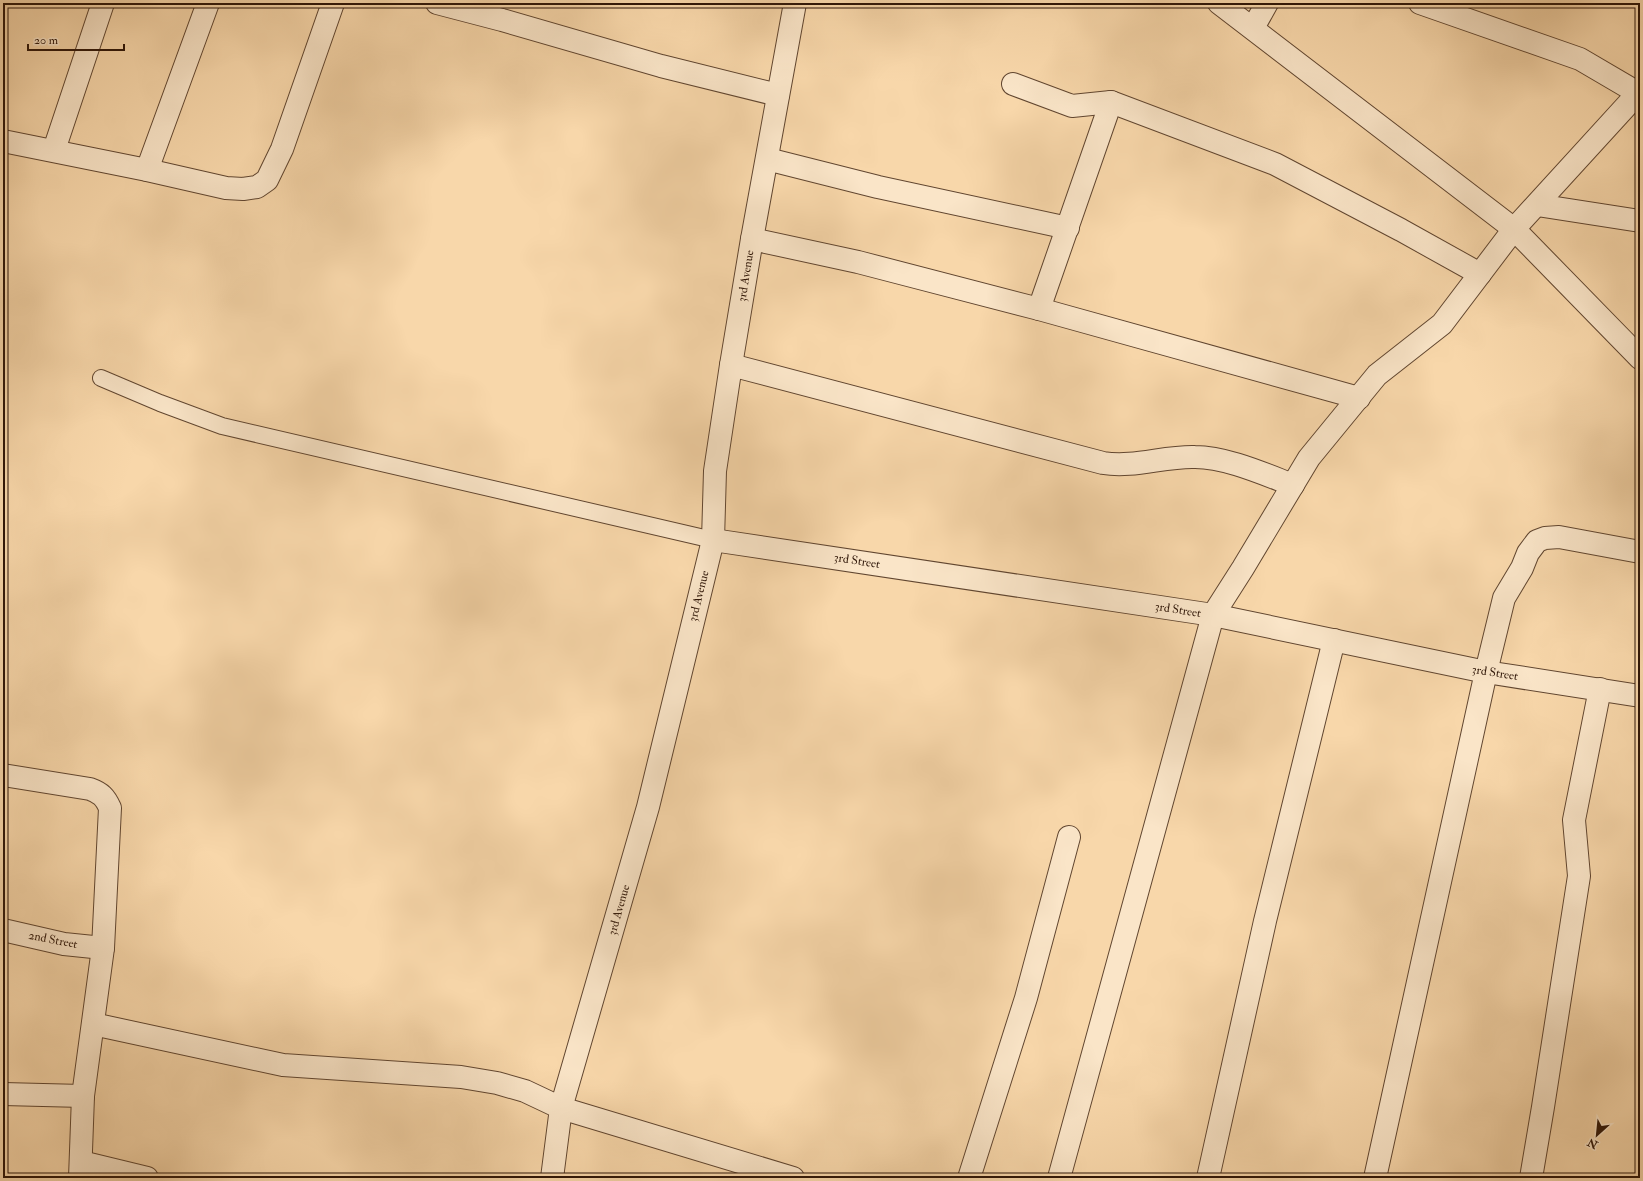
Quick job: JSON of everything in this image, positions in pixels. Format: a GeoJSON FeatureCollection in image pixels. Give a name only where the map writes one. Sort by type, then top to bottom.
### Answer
{"type":"FeatureCollection","features":[{"type":"Feature","properties":{"kind":"street"},"geometry":{"type":"LineString","coordinates":[[54,150],[103,3]]}},
{"type":"Feature","properties":{"kind":"street"},"geometry":{"type":"LineString","coordinates":[[147,170],[208,3]]}},
{"type":"Feature","properties":{"kind":"street"},"geometry":{"type":"LineString","coordinates":[[3,140],[226,188],[257,187],[267,180],[282,149],[333,3]]}},
{"type":"Feature","properties":{"kind":"street"},"geometry":{"type":"LineString","coordinates":[[438,3],[661,66],[778,95]]}},
{"type":"Feature","properties":{"kind":"street","name":"3rd Avenue"},"geometry":{"type":"LineString","coordinates":[[552,1178],[561,1108],[648,807],[713,540],[715,471],[731,365],[752,239],[795,3]]}},
{"type":"Feature","properties":{"kind":"street"},"geometry":{"type":"LineString","coordinates":[[1219,3],[1514,229],[1640,358]]}},
{"type":"Feature","properties":{"kind":"street"},"geometry":{"type":"LineString","coordinates":[[1253,28],[1267,3]]}},
{"type":"Feature","properties":{"kind":"street"},"geometry":{"type":"LineString","coordinates":[[1059,1178],[1213,615],[1309,458],[1377,376],[1442,324],[1514,229],[1639,92],[1580,58],[1420,3]]}},
{"type":"Feature","properties":{"kind":"street"},"geometry":{"type":"LineString","coordinates":[[1013,84],[1072,106],[1111,102],[1275,164],[1401,230],[1480,274]]}},
{"type":"Feature","properties":{"kind":"street"},"geometry":{"type":"LineString","coordinates":[[1039,309],[1111,102]]}},
{"type":"Feature","properties":{"kind":"street"},"geometry":{"type":"LineString","coordinates":[[767,159],[878,187],[1068,228]]}},
{"type":"Feature","properties":{"kind":"street"},"geometry":{"type":"LineString","coordinates":[[1537,205],[1640,221]]}},
{"type":"Feature","properties":{"kind":"street"},"geometry":{"type":"LineString","coordinates":[[752,239],[858,262],[1039,309],[1358,398]]}},
{"type":"Feature","properties":{"kind":"street"},"geometry":{"type":"LineString","coordinates":[[731,365],[1103,462],[1118,465],[1167,458],[1197,457],[1236,464],[1293,485]]}},
{"type":"Feature","properties":{"kind":"street"},"geometry":{"type":"LineString","coordinates":[[1375,1178],[1486,672],[1504,598],[1522,568],[1528,553],[1537,541],[1545,538],[1559,537],[1640,552]]}},
{"type":"Feature","properties":{"kind":"street","name":"3rd Street"},"geometry":{"type":"LineString","coordinates":[[713,540],[1213,615],[1486,672],[1640,696]]}},
{"type":"Feature","properties":{"kind":"street"},"geometry":{"type":"LineString","coordinates":[[1208,1178],[1265,921],[1334,640]]}},
{"type":"Feature","properties":{"kind":"street"},"geometry":{"type":"LineString","coordinates":[[1531,1178],[1579,876],[1574,820],[1600,689]]}},
{"type":"Feature","properties":{"kind":"street"},"geometry":{"type":"LineString","coordinates":[[3,775],[90,789],[100,793],[110,808],[103,948],[83,1096],[80,1170],[147,1178]]}},
{"type":"Feature","properties":{"kind":"street"},"geometry":{"type":"LineString","coordinates":[[969,1178],[1026,998],[1069,837]]}},
{"type":"Feature","properties":{"kind":"street","name":"2nd Street"},"geometry":{"type":"LineString","coordinates":[[3,930],[64,944],[103,948]]}},
{"type":"Feature","properties":{"kind":"street"},"geometry":{"type":"LineString","coordinates":[[93,1024],[283,1065],[461,1077],[497,1083],[525,1091],[561,1108],[793,1178]]}},
{"type":"Feature","properties":{"kind":"street"},"geometry":{"type":"LineString","coordinates":[[3,1094],[83,1096]]}},
{"type":"Feature","properties":{"kind":"lane"},"geometry":{"type":"LineString","coordinates":[[101,378],[160,403],[222,426],[713,540]]}}]}
